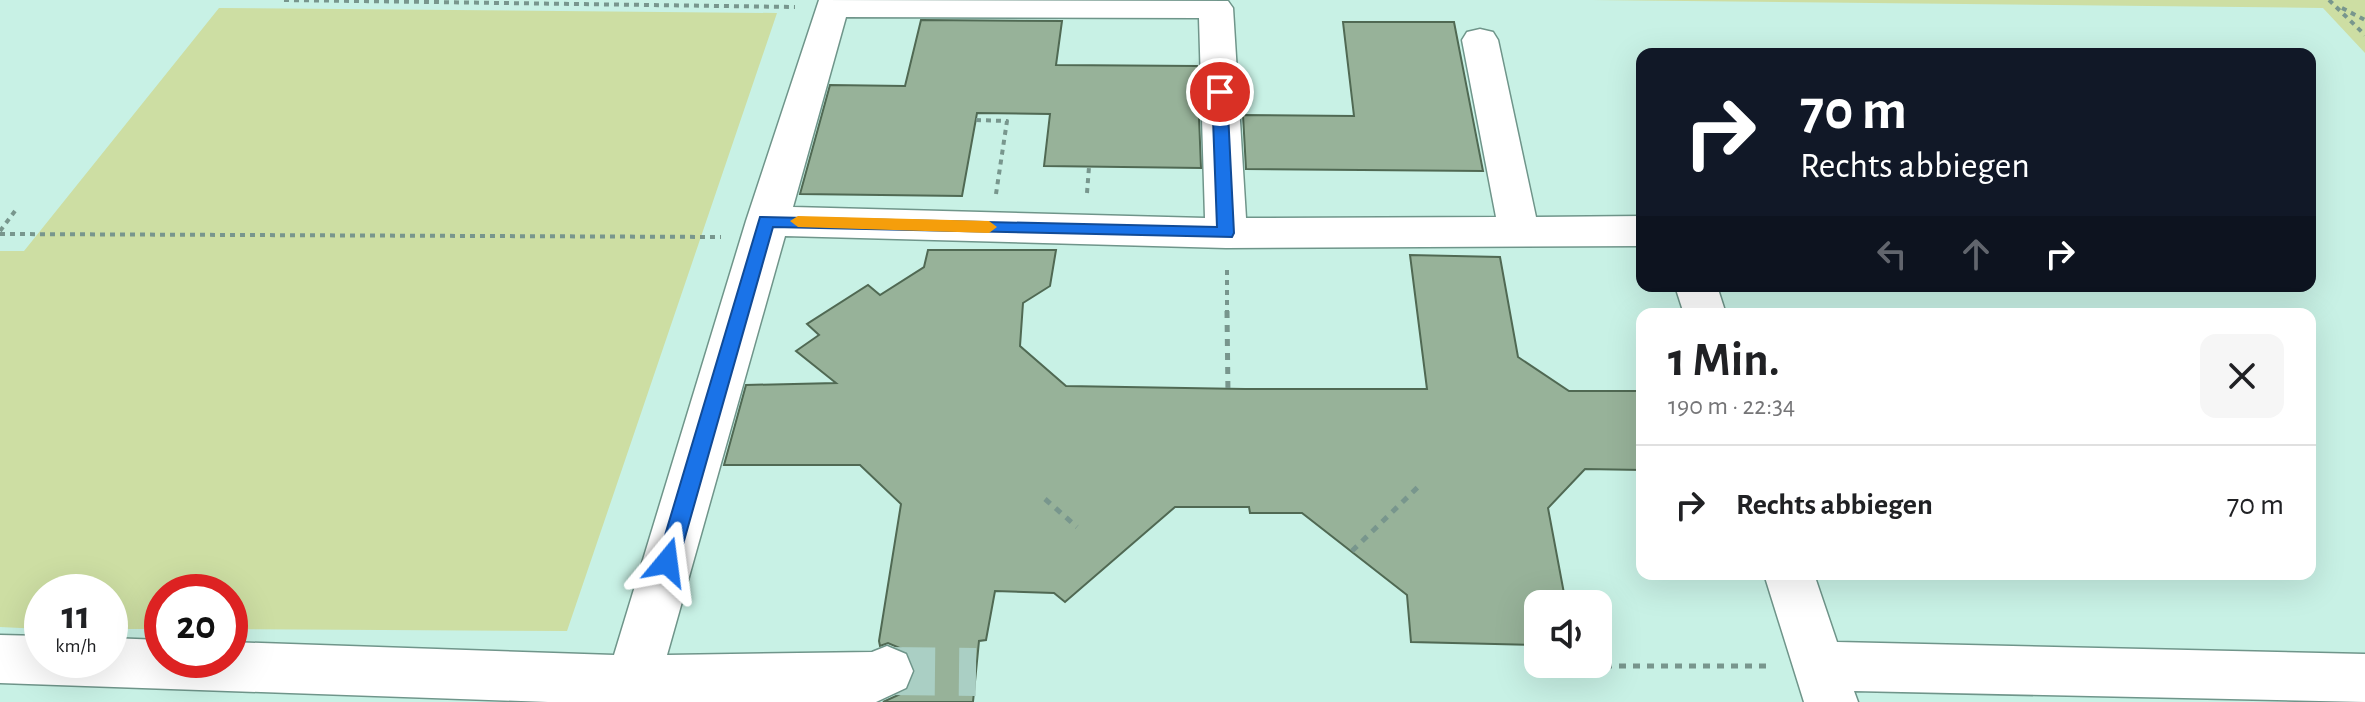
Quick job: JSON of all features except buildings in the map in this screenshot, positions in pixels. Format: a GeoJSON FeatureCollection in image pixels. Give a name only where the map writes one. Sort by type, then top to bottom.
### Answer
{"type":"FeatureCollection","features":[{"type":"Feature","properties":{"kind":"lane"},"geometry":{"type":"LineString","coordinates":[[630,691],[764,228],[832,6],[1216,8],[1226,233]]}},
{"type":"Feature","properties":{"kind":"lane"},"geometry":{"type":"LineString","coordinates":[[1480,40],[1519,231]]}},
{"type":"Feature","properties":{"kind":"lane"},"geometry":{"type":"LineString","coordinates":[[764,228],[994,227],[1226,233],[1636,231]]}},
{"type":"Feature","properties":{"kind":"lane"},"geometry":{"type":"LineString","coordinates":[[1791,580],[1825,684],[2365,679]]}},
{"type":"Feature","properties":{"kind":"lane"},"geometry":{"type":"LineString","coordinates":[[0,659],[630,691],[882,674]]}},
{"type":"Feature","properties":{"kind":"path"},"geometry":{"type":"LineString","coordinates":[[284,0],[832,6]]}},
{"type":"Feature","properties":{"kind":"path"},"geometry":{"type":"LineString","coordinates":[[2329,0],[2365,35]]}},
{"type":"Feature","properties":{"kind":"path"},"geometry":{"type":"LineString","coordinates":[[2337,6],[2365,20]]}},
{"type":"Feature","properties":{"kind":"path"},"geometry":{"type":"LineString","coordinates":[[976,120],[1007,121],[994,227]]}},
{"type":"Feature","properties":{"kind":"path"},"geometry":{"type":"LineString","coordinates":[[0,233],[15,211]]}},
{"type":"Feature","properties":{"kind":"path"},"geometry":{"type":"LineString","coordinates":[[0,233],[700,238],[764,228]]}},
{"type":"Feature","properties":{"kind":"path"},"geometry":{"type":"LineString","coordinates":[[1226,233],[1228,395]]}},
{"type":"Feature","properties":{"kind":"path"},"geometry":{"type":"LineString","coordinates":[[1352,551],[1419,486]]}},
{"type":"Feature","properties":{"kind":"path"},"geometry":{"type":"LineString","coordinates":[[1045,499],[1077,527]]}},
{"type":"Feature","properties":{"kind":"path"},"geometry":{"type":"LineString","coordinates":[[1612,667],[1825,684]]}},
{"type":"Feature","properties":{"kind":"green space"},"geometry":{"type":"Polygon","coordinates":[[[1592,0],[2365,0],[2365,53],[2323,8],[1592,0]]]}},
{"type":"Feature","properties":{"kind":"green space"},"geometry":{"type":"Polygon","coordinates":[[[219,8],[777,13],[567,631],[248,629],[248,574],[144,574],[144,629],[128,629],[128,574],[24,574],[24,628],[0,627],[0,251],[24,251],[219,8]]]}},
{"type":"Feature","properties":{"kind":"tunnel"},"geometry":{"type":"LineString","coordinates":[[887,671],[976,672]]}},
{"type":"Feature","properties":{"kind":"slow traffic"},"geometry":{"type":"LineString","coordinates":[[798,221],[989,227]]}},
{"type":"Feature","properties":{"kind":"route"},"geometry":{"type":"LineString","coordinates":[[667,562],[766,221],[1226,233],[1220,92]]}}]}
